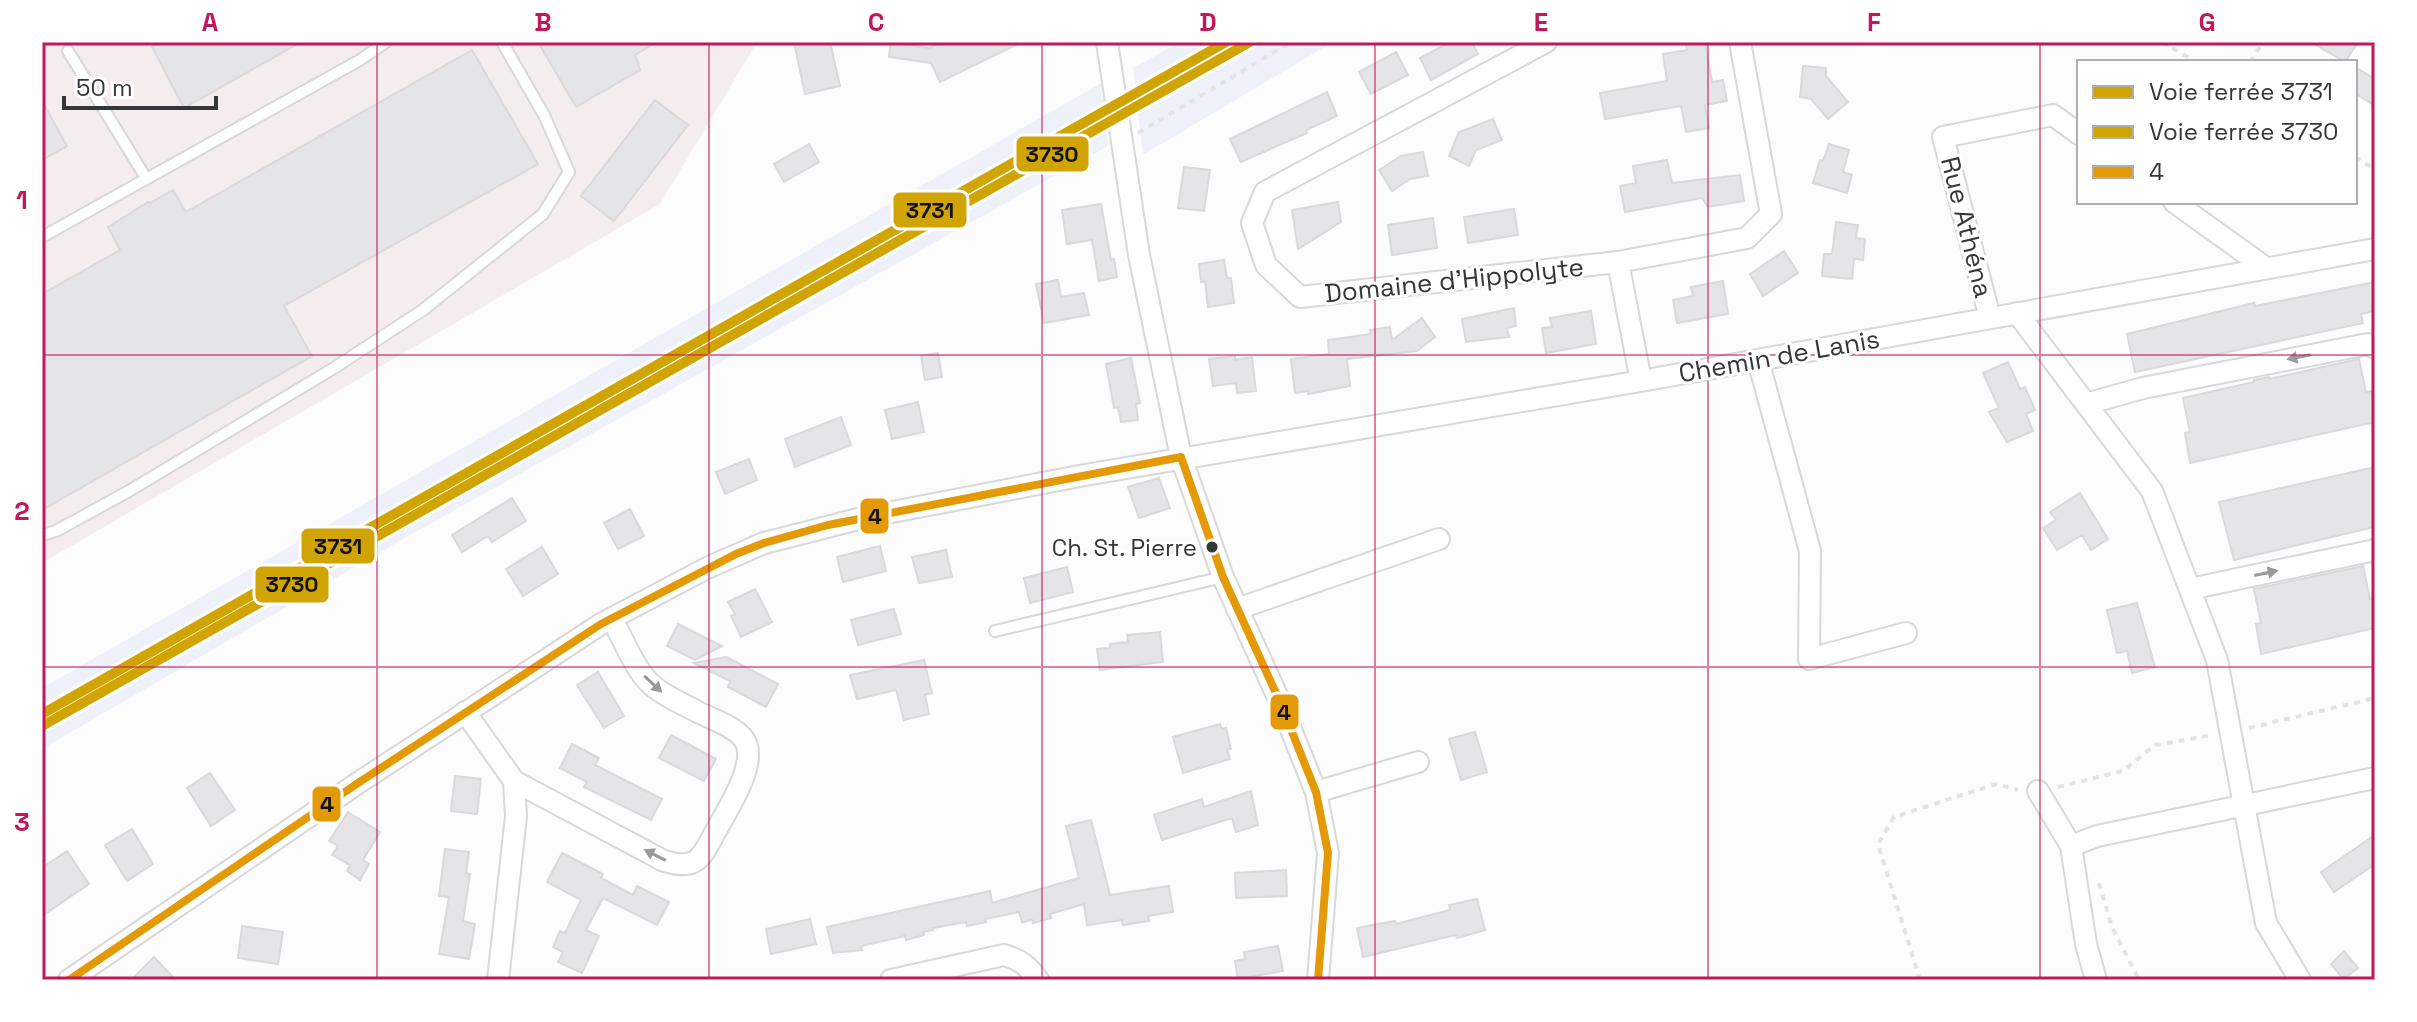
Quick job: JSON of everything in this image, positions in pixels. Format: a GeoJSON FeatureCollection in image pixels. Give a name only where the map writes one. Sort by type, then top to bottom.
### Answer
{"type":"FeatureCollection","features":[{"type":"Feature","properties":{"kind":"street"},"geometry":{"type":"LineString","coordinates":[[1107,42],[1129,139],[1139,255],[1181,457],[1223,577],[1280,702],[1316,792],[1328,853],[1318,980]]}},
{"type":"Feature","properties":{"kind":"street","name":"Domaine d'Hippolyte"},"geometry":{"type":"LineString","coordinates":[[1546,42],[1265,192],[1252,223],[1266,265],[1300,297],[1618,262],[1747,238],[1771,214],[1740,42]]}},
{"type":"Feature","properties":{"kind":"street","name":"Rue Athéna"},"geometry":{"type":"LineString","coordinates":[[1990,318],[1943,137],[2053,115],[2077,133]]}},
{"type":"Feature","properties":{"kind":"street"},"geometry":{"type":"LineString","coordinates":[[2177,204],[2266,268]]}},
{"type":"Feature","properties":{"kind":"street","name":"Chemin de Lanis"},"geometry":{"type":"LineString","coordinates":[[69,980],[465,712],[612,619],[736,554],[795,533],[953,499],[1181,457],[1641,381],[2375,249]]}},
{"type":"Feature","properties":{"kind":"street","name":"Domaine d'Hippolyte"},"geometry":{"type":"LineString","coordinates":[[1618,262],[1641,381]]}},
{"type":"Feature","properties":{"kind":"street"},"geometry":{"type":"LineString","coordinates":[[2017,313],[2152,491],[2217,660],[2266,923],[2300,980]]}},
{"type":"Feature","properties":{"kind":"street"},"geometry":{"type":"LineString","coordinates":[[2086,404],[2143,388],[2218,373],[2368,344],[2375,348]]}},
{"type":"Feature","properties":{"kind":"street"},"geometry":{"type":"LineString","coordinates":[[1758,360],[1810,551],[1809,659],[1906,633]]}},
{"type":"Feature","properties":{"kind":"street"},"geometry":{"type":"LineString","coordinates":[[1237,609],[1439,539]]}},
{"type":"Feature","properties":{"kind":"street"},"geometry":{"type":"LineString","coordinates":[[2190,589],[2375,550]]}},
{"type":"Feature","properties":{"kind":"street"},"geometry":{"type":"LineString","coordinates":[[465,712],[514,781],[664,861],[689,864],[703,855],[745,775],[749,750],[735,731],[651,685],[612,619]]}},
{"type":"Feature","properties":{"kind":"street"},"geometry":{"type":"LineString","coordinates":[[1316,792],[1418,762]]}},
{"type":"Feature","properties":{"kind":"street"},"geometry":{"type":"LineString","coordinates":[[2071,846],[2097,836],[2375,778]]}},
{"type":"Feature","properties":{"kind":"street"},"geometry":{"type":"LineString","coordinates":[[498,980],[517,802],[514,781]]}},
{"type":"Feature","properties":{"kind":"street"},"geometry":{"type":"LineString","coordinates":[[2038,791],[2071,846],[2086,944],[2096,980]]}},
{"type":"Feature","properties":{"kind":"street"},"geometry":{"type":"LineString","coordinates":[[891,980],[1004,955],[1029,966],[1038,980]]}},
{"type":"Feature","properties":{"kind":"lane"},"geometry":{"type":"LineString","coordinates":[[42,237],[360,60],[386,42]]}},
{"type":"Feature","properties":{"kind":"lane"},"geometry":{"type":"LineString","coordinates":[[42,535],[56,531],[129,491],[334,368],[423,310],[543,214],[569,172],[544,115],[502,42]]}},
{"type":"Feature","properties":{"kind":"lane"},"geometry":{"type":"LineString","coordinates":[[68,51],[146,178]]}},
{"type":"Feature","properties":{"kind":"lane"},"geometry":{"type":"LineString","coordinates":[[995,631],[1223,577]]}},
{"type":"Feature","properties":{"kind":"path"},"geometry":{"type":"LineString","coordinates":[[1129,139],[1291,42]]}},
{"type":"Feature","properties":{"kind":"path"},"geometry":{"type":"LineString","coordinates":[[2162,42],[2193,60]]}},
{"type":"Feature","properties":{"kind":"path"},"geometry":{"type":"LineString","coordinates":[[2251,60],[2263,42]]}},
{"type":"Feature","properties":{"kind":"path"},"geometry":{"type":"LineString","coordinates":[[2357,158],[2375,169]]}},
{"type":"Feature","properties":{"kind":"path"},"geometry":{"type":"LineString","coordinates":[[1920,980],[1878,844],[1894,817],[1996,784],[2027,793],[2123,771],[2155,745],[2231,732],[2375,698]]}},
{"type":"Feature","properties":{"kind":"path"},"geometry":{"type":"LineString","coordinates":[[2059,786],[2062,797]]}},
{"type":"Feature","properties":{"kind":"path"},"geometry":{"type":"LineString","coordinates":[[2096,875],[2112,927],[2139,980]]}},
{"type":"Feature","properties":{"kind":"shaded area"},"geometry":{"type":"Polygon","coordinates":[[[42,42],[757,42],[660,204],[42,563],[42,42]]]}},
{"type":"Feature","properties":{"kind":"shaded area"},"geometry":{"type":"Polygon","coordinates":[[[1180,42],[1333,42],[1143,155],[1133,68],[1180,42]]]}},
{"type":"Feature","properties":{"kind":"shaded area"},"geometry":{"type":"Polygon","coordinates":[[[1101,83],[1108,146],[410,535],[42,749],[42,688],[1101,83]]]}},
{"type":"Feature","properties":{"kind":"building"},"geometry":{"type":"Polygon","coordinates":[[[161,42],[301,42],[184,108],[152,47],[161,42]]]}},
{"type":"Feature","properties":{"kind":"building"},"geometry":{"type":"Polygon","coordinates":[[[538,42],[657,42],[635,55],[640,70],[576,107],[538,42]]]}},
{"type":"Feature","properties":{"kind":"building"},"geometry":{"type":"Polygon","coordinates":[[[794,42],[830,42],[840,86],[805,94],[794,42]]]}},
{"type":"Feature","properties":{"kind":"building"},"geometry":{"type":"Polygon","coordinates":[[[891,42],[929,48],[941,42],[1022,42],[940,82],[931,63],[889,57],[891,42]]]}},
{"type":"Feature","properties":{"kind":"building"},"geometry":{"type":"Polygon","coordinates":[[[1450,42],[1472,42],[1478,54],[1431,80],[1420,58],[1450,42]]]}},
{"type":"Feature","properties":{"kind":"building"},"geometry":{"type":"Polygon","coordinates":[[[1686,42],[1705,42],[1712,82],[1723,80],[1727,101],[1705,105],[1709,128],[1686,132],[1681,106],[1605,119],[1600,93],[1667,81],[1663,54],[1687,50],[1686,42]]]}},
{"type":"Feature","properties":{"kind":"building"},"geometry":{"type":"Polygon","coordinates":[[[2311,42],[2358,42],[2346,60],[2311,42]]]}},
{"type":"Feature","properties":{"kind":"building"},"geometry":{"type":"Polygon","coordinates":[[[472,50],[538,164],[284,306],[312,356],[42,510],[42,294],[120,250],[108,227],[148,202],[173,190],[186,212],[472,50]]]}},
{"type":"Feature","properties":{"kind":"building"},"geometry":{"type":"Polygon","coordinates":[[[1396,52],[1408,75],[1371,94],[1359,72],[1396,52]]]}},
{"type":"Feature","properties":{"kind":"building"},"geometry":{"type":"Polygon","coordinates":[[[1803,66],[1826,68],[1826,76],[1848,102],[1828,119],[1811,99],[1800,97],[1803,66]]]}},
{"type":"Feature","properties":{"kind":"building"},"geometry":{"type":"Polygon","coordinates":[[[2357,68],[2375,79],[2375,106],[2357,94],[2357,68]]]}},
{"type":"Feature","properties":{"kind":"building"},"geometry":{"type":"Polygon","coordinates":[[[1327,92],[1337,116],[1241,162],[1230,139],[1327,92]]]}},
{"type":"Feature","properties":{"kind":"building"},"geometry":{"type":"Polygon","coordinates":[[[655,100],[688,125],[614,221],[581,196],[655,100]]]}},
{"type":"Feature","properties":{"kind":"building"},"geometry":{"type":"Polygon","coordinates":[[[42,101],[67,146],[42,160],[42,101]]]}},
{"type":"Feature","properties":{"kind":"building"},"geometry":{"type":"Polygon","coordinates":[[[1493,119],[1502,140],[1476,150],[1469,166],[1449,156],[1459,132],[1493,119]]]}},
{"type":"Feature","properties":{"kind":"building"},"geometry":{"type":"Polygon","coordinates":[[[809,144],[819,162],[784,182],[774,164],[809,144]]]}},
{"type":"Feature","properties":{"kind":"building"},"geometry":{"type":"Polygon","coordinates":[[[1829,144],[1849,150],[1843,172],[1852,175],[1847,193],[1813,183],[1829,144]]]}},
{"type":"Feature","properties":{"kind":"building"},"geometry":{"type":"Polygon","coordinates":[[[1423,152],[1428,176],[1410,179],[1392,191],[1379,170],[1401,156],[1423,152]]]}},
{"type":"Feature","properties":{"kind":"building"},"geometry":{"type":"Polygon","coordinates":[[[1667,160],[1672,183],[1740,175],[1744,201],[1708,207],[1702,198],[1625,212],[1620,186],[1636,183],[1633,166],[1667,160]]]}},
{"type":"Feature","properties":{"kind":"building"},"geometry":{"type":"Polygon","coordinates":[[[1184,167],[1210,170],[1204,211],[1178,208],[1184,167]]]}},
{"type":"Feature","properties":{"kind":"building"},"geometry":{"type":"Polygon","coordinates":[[[1338,202],[1341,222],[1298,249],[1292,210],[1338,202]]]}},
{"type":"Feature","properties":{"kind":"building"},"geometry":{"type":"Polygon","coordinates":[[[1101,204],[1117,277],[1099,281],[1092,240],[1067,244],[1062,210],[1101,204]]]}},
{"type":"Feature","properties":{"kind":"building"},"geometry":{"type":"Polygon","coordinates":[[[1514,209],[1518,235],[1468,243],[1464,217],[1514,209]]]}},
{"type":"Feature","properties":{"kind":"building"},"geometry":{"type":"Polygon","coordinates":[[[1433,218],[1437,248],[1392,255],[1388,225],[1433,218]]]}},
{"type":"Feature","properties":{"kind":"building"},"geometry":{"type":"Polygon","coordinates":[[[1836,222],[1858,225],[1856,238],[1865,239],[1863,260],[1854,259],[1852,279],[1822,276],[1824,254],[1832,254],[1836,222]]]}},
{"type":"Feature","properties":{"kind":"building"},"geometry":{"type":"Polygon","coordinates":[[[1784,251],[1798,273],[1763,296],[1750,274],[1784,251]]]}},
{"type":"Feature","properties":{"kind":"building"},"geometry":{"type":"Polygon","coordinates":[[[1224,260],[1227,278],[1231,278],[1234,303],[1208,307],[1199,264],[1224,260]]]}},
{"type":"Feature","properties":{"kind":"building"},"geometry":{"type":"Polygon","coordinates":[[[1058,280],[1061,297],[1084,293],[1089,315],[1044,323],[1036,284],[1058,280]]]}},
{"type":"Feature","properties":{"kind":"building"},"geometry":{"type":"Polygon","coordinates":[[[1723,281],[1728,314],[1677,323],[1673,300],[1693,296],[1691,287],[1723,281]]]}},
{"type":"Feature","properties":{"kind":"building"},"geometry":{"type":"Polygon","coordinates":[[[2375,282],[2375,311],[2361,314],[2363,323],[2135,372],[2127,334],[2254,303],[2255,306],[2375,282]]]}},
{"type":"Feature","properties":{"kind":"building"},"geometry":{"type":"Polygon","coordinates":[[[1514,308],[1516,326],[1507,328],[1509,337],[1466,342],[1462,319],[1514,308]]]}},
{"type":"Feature","properties":{"kind":"building"},"geometry":{"type":"Polygon","coordinates":[[[1591,311],[1596,344],[1546,353],[1542,328],[1552,327],[1550,318],[1591,311]]]}},
{"type":"Feature","properties":{"kind":"building"},"geometry":{"type":"Polygon","coordinates":[[[1422,318],[1435,337],[1417,351],[1347,359],[1350,386],[1308,394],[1308,391],[1295,393],[1291,359],[1329,354],[1328,340],[1371,334],[1370,330],[1390,327],[1392,340],[1422,318]]]}},
{"type":"Feature","properties":{"kind":"building"},"geometry":{"type":"Polygon","coordinates":[[[938,353],[942,377],[925,380],[921,356],[938,353]]]}},
{"type":"Feature","properties":{"kind":"building"},"geometry":{"type":"Polygon","coordinates":[[[1235,356],[1235,360],[1252,357],[1256,391],[1237,393],[1236,383],[1213,386],[1209,359],[1235,356]]]}},
{"type":"Feature","properties":{"kind":"building"},"geometry":{"type":"Polygon","coordinates":[[[1131,358],[1140,403],[1136,404],[1138,420],[1121,422],[1118,407],[1114,408],[1106,364],[1131,358]]]}},
{"type":"Feature","properties":{"kind":"building"},"geometry":{"type":"Polygon","coordinates":[[[2359,359],[2366,392],[2372,391],[2375,422],[2190,463],[2185,433],[2190,432],[2183,398],[2359,359]]]}},
{"type":"Feature","properties":{"kind":"building"},"geometry":{"type":"Polygon","coordinates":[[[2008,362],[2020,389],[2025,387],[2035,410],[2026,414],[2033,431],[2007,442],[1989,412],[1999,408],[1983,373],[2008,362]]]}},
{"type":"Feature","properties":{"kind":"building"},"geometry":{"type":"Polygon","coordinates":[[[918,402],[924,432],[892,439],[885,410],[918,402]]]}},
{"type":"Feature","properties":{"kind":"building"},"geometry":{"type":"Polygon","coordinates":[[[841,417],[851,445],[795,467],[785,439],[841,417]]]}},
{"type":"Feature","properties":{"kind":"building"},"geometry":{"type":"Polygon","coordinates":[[[749,459],[757,480],[725,494],[716,472],[749,459]]]}},
{"type":"Feature","properties":{"kind":"building"},"geometry":{"type":"Polygon","coordinates":[[[2375,467],[2375,527],[2234,560],[2219,502],[2375,467]]]}},
{"type":"Feature","properties":{"kind":"building"},"geometry":{"type":"Polygon","coordinates":[[[1159,478],[1170,508],[1139,518],[1128,487],[1159,478]]]}},
{"type":"Feature","properties":{"kind":"building"},"geometry":{"type":"Polygon","coordinates":[[[2080,493],[2108,539],[2091,550],[2082,535],[2057,550],[2043,528],[2056,520],[2050,512],[2080,493]]]}},
{"type":"Feature","properties":{"kind":"building"},"geometry":{"type":"Polygon","coordinates":[[[512,498],[526,521],[492,542],[488,536],[462,552],[452,535],[512,498]]]}},
{"type":"Feature","properties":{"kind":"building"},"geometry":{"type":"Polygon","coordinates":[[[630,509],[644,536],[618,549],[604,523],[630,509]]]}},
{"type":"Feature","properties":{"kind":"building"},"geometry":{"type":"Polygon","coordinates":[[[880,546],[886,571],[843,582],[837,557],[880,546]]]}},
{"type":"Feature","properties":{"kind":"building"},"geometry":{"type":"Polygon","coordinates":[[[542,547],[558,574],[523,596],[506,569],[542,547]]]}},
{"type":"Feature","properties":{"kind":"building"},"geometry":{"type":"Polygon","coordinates":[[[946,550],[952,577],[919,583],[912,557],[946,550]]]}},
{"type":"Feature","properties":{"kind":"building"},"geometry":{"type":"Polygon","coordinates":[[[2363,566],[2370,599],[2375,598],[2375,628],[2261,654],[2256,624],[2261,623],[2254,589],[2363,566]]]}},
{"type":"Feature","properties":{"kind":"building"},"geometry":{"type":"Polygon","coordinates":[[[1067,567],[1073,592],[1030,603],[1024,578],[1067,567]]]}},
{"type":"Feature","properties":{"kind":"building"},"geometry":{"type":"Polygon","coordinates":[[[755,589],[772,622],[741,637],[728,602],[755,589]]]}},
{"type":"Feature","properties":{"kind":"building"},"geometry":{"type":"Polygon","coordinates":[[[2137,603],[2155,667],[2132,673],[2127,651],[2117,653],[2107,610],[2137,603]]]}},
{"type":"Feature","properties":{"kind":"building"},"geometry":{"type":"Polygon","coordinates":[[[894,609],[901,634],[858,645],[851,620],[894,609]]]}},
{"type":"Feature","properties":{"kind":"building"},"geometry":{"type":"Polygon","coordinates":[[[678,624],[722,646],[695,660],[667,646],[678,624]]]}},
{"type":"Feature","properties":{"kind":"building"},"geometry":{"type":"Polygon","coordinates":[[[1160,632],[1163,662],[1100,670],[1097,649],[1128,642],[1127,635],[1160,632]]]}},
{"type":"Feature","properties":{"kind":"building"},"geometry":{"type":"Polygon","coordinates":[[[726,657],[778,684],[766,707],[728,687],[730,681],[694,663],[726,657]]]}},
{"type":"Feature","properties":{"kind":"building"},"geometry":{"type":"Polygon","coordinates":[[[924,660],[932,693],[925,695],[929,714],[904,720],[896,690],[857,699],[850,675],[924,660]]]}},
{"type":"Feature","properties":{"kind":"building"},"geometry":{"type":"Polygon","coordinates":[[[598,672],[624,716],[604,728],[577,685],[598,672]]]}},
{"type":"Feature","properties":{"kind":"building"},"geometry":{"type":"Polygon","coordinates":[[[1220,724],[1222,729],[1226,728],[1230,759],[1183,773],[1173,737],[1220,724]]]}},
{"type":"Feature","properties":{"kind":"building"},"geometry":{"type":"Polygon","coordinates":[[[1475,732],[1487,772],[1461,780],[1449,739],[1475,732]]]}},
{"type":"Feature","properties":{"kind":"building"},"geometry":{"type":"Polygon","coordinates":[[[671,735],[716,759],[704,781],[659,758],[671,735]]]}},
{"type":"Feature","properties":{"kind":"building"},"geometry":{"type":"Polygon","coordinates":[[[572,744],[599,758],[595,765],[662,799],[651,820],[584,787],[587,782],[560,768],[572,744]]]}},
{"type":"Feature","properties":{"kind":"building"},"geometry":{"type":"Polygon","coordinates":[[[210,773],[235,810],[211,826],[187,788],[210,773]]]}},
{"type":"Feature","properties":{"kind":"building"},"geometry":{"type":"Polygon","coordinates":[[[455,776],[481,779],[477,814],[451,811],[455,776]]]}},
{"type":"Feature","properties":{"kind":"building"},"geometry":{"type":"Polygon","coordinates":[[[1251,791],[1258,825],[1236,832],[1232,818],[1162,840],[1154,815],[1202,799],[1204,807],[1251,791]]]}},
{"type":"Feature","properties":{"kind":"building"},"geometry":{"type":"Polygon","coordinates":[[[348,812],[380,832],[363,860],[369,864],[360,880],[347,871],[350,865],[332,855],[338,846],[329,841],[348,812]]]}},
{"type":"Feature","properties":{"kind":"building"},"geometry":{"type":"Polygon","coordinates":[[[1091,820],[1110,895],[1169,886],[1173,912],[1148,916],[1149,921],[1123,925],[1122,920],[1087,925],[1084,904],[1050,914],[1051,918],[1033,923],[1032,920],[1022,922],[1019,912],[967,926],[966,922],[933,928],[923,932],[924,935],[906,940],[905,936],[861,946],[862,950],[833,953],[827,927],[990,891],[992,903],[1079,878],[1066,826],[1091,820]]]}},
{"type":"Feature","properties":{"kind":"building"},"geometry":{"type":"Polygon","coordinates":[[[132,829],[153,864],[127,881],[105,845],[132,829]]]}},
{"type":"Feature","properties":{"kind":"building"},"geometry":{"type":"Polygon","coordinates":[[[2375,835],[2375,864],[2334,892],[2321,872],[2375,835]]]}},
{"type":"Feature","properties":{"kind":"building"},"geometry":{"type":"Polygon","coordinates":[[[445,849],[469,852],[466,873],[470,874],[463,921],[475,924],[469,959],[439,954],[449,897],[439,896],[445,849]]]}},
{"type":"Feature","properties":{"kind":"building"},"geometry":{"type":"Polygon","coordinates":[[[67,851],[89,884],[42,916],[42,868],[67,851]]]}},
{"type":"Feature","properties":{"kind":"building"},"geometry":{"type":"Polygon","coordinates":[[[562,853],[603,874],[601,878],[633,895],[637,886],[669,902],[657,925],[603,898],[586,930],[599,936],[582,973],[558,962],[563,952],[553,947],[560,931],[565,933],[581,900],[547,882],[562,853]]]}},
{"type":"Feature","properties":{"kind":"building"},"geometry":{"type":"Polygon","coordinates":[[[1286,870],[1287,896],[1236,898],[1235,873],[1286,870]]]}},
{"type":"Feature","properties":{"kind":"building"},"geometry":{"type":"Polygon","coordinates":[[[1477,899],[1485,930],[1363,957],[1357,928],[1395,921],[1396,924],[1450,910],[1449,905],[1477,899]]]}},
{"type":"Feature","properties":{"kind":"building"},"geometry":{"type":"Polygon","coordinates":[[[810,919],[816,944],[771,954],[766,929],[810,919]]]}},
{"type":"Feature","properties":{"kind":"building"},"geometry":{"type":"Polygon","coordinates":[[[242,926],[283,932],[278,964],[238,958],[242,926]]]}},
{"type":"Feature","properties":{"kind":"building"},"geometry":{"type":"Polygon","coordinates":[[[1278,946],[1283,971],[1238,979],[1235,961],[1245,959],[1244,952],[1278,946]]]}},
{"type":"Feature","properties":{"kind":"building"},"geometry":{"type":"Polygon","coordinates":[[[2344,951],[2358,968],[2343,979],[2331,964],[2344,951]]]}},
{"type":"Feature","properties":{"kind":"building"},"geometry":{"type":"Polygon","coordinates":[[[154,957],[176,980],[131,980],[154,957]]]}},
{"type":"Feature","properties":{"kind":"rail line","name":"3731"},"geometry":{"type":"LineString","coordinates":[[42,714],[1226,42]]}},
{"type":"Feature","properties":{"kind":"rail line","name":"3730"},"geometry":{"type":"LineString","coordinates":[[42,726],[1250,42]]}},
{"type":"Feature","properties":{"kind":"transit line","name":"4"},"geometry":{"type":"LineString","coordinates":[[1181,457],[1223,577],[1280,702],[1316,792],[1328,853],[1318,980]]}},
{"type":"Feature","properties":{"kind":"transit line","name":"4"},"geometry":{"type":"LineString","coordinates":[[69,980],[358,783],[601,624],[736,554],[828,525],[1181,457]]}},
{"type":"Feature","properties":{"kind":"place","name":"Ch. St. Pierre"},"geometry":{"type":"Point","coordinates":[1212,547]}}]}
